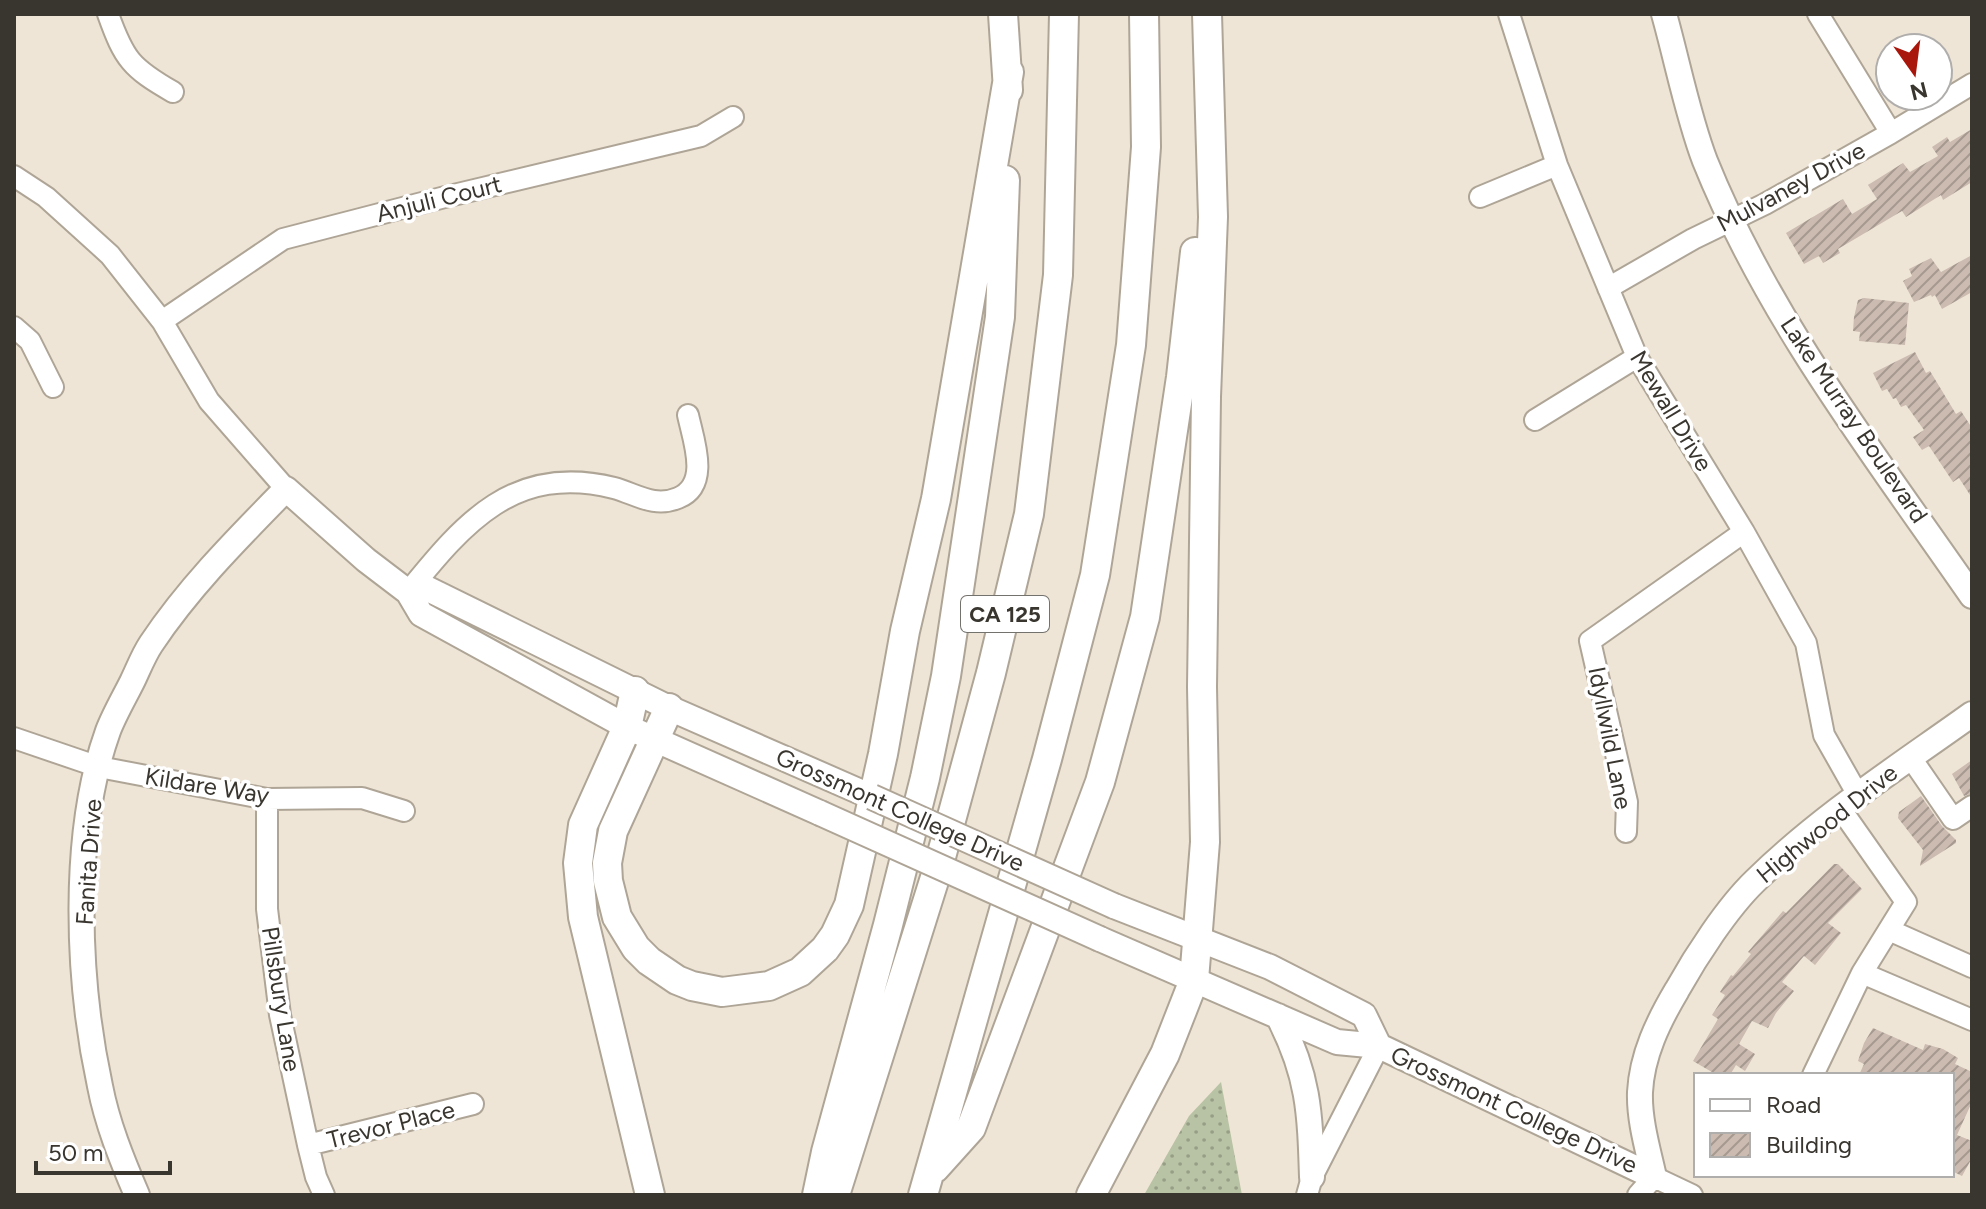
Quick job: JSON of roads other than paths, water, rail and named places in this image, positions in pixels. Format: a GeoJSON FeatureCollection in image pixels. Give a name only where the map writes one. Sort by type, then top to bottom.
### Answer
{"type":"FeatureCollection","features":[{"type":"Feature","properties":{"kind":"highway"},"geometry":{"type":"LineString","coordinates":[[817,1195],[925,778],[946,676],[1000,317],[1009,72],[1003,14]]}},
{"type":"Feature","properties":{"kind":"highway","name":"CA 125"},"geometry":{"type":"LineString","coordinates":[[835,1195],[938,868],[991,673],[1029,514],[1058,275],[1064,14]]}},
{"type":"Feature","properties":{"kind":"highway","name":"CA 125"},"geometry":{"type":"LineString","coordinates":[[926,1185],[1047,759],[1095,575],[1131,345],[1146,147],[1144,14]]}},
{"type":"Feature","properties":{"kind":"highway"},"geometry":{"type":"LineString","coordinates":[[1091,1195],[1165,1054],[1194,980],[1205,842],[1202,687],[1206,397],[1213,217],[1207,14]]}},
{"type":"Feature","properties":{"kind":"highway"},"geometry":{"type":"LineString","coordinates":[[669,708],[619,816],[609,847],[611,899],[636,948],[677,980],[706,990],[737,992],[769,986],[800,972],[825,949],[849,905],[883,754],[905,631],[936,499],[1009,72]]}},
{"type":"Feature","properties":{"kind":"highway"},"geometry":{"type":"LineString","coordinates":[[926,1185],[971,1128],[1100,782],[1145,617],[1181,377],[1210,112]]}},
{"type":"Feature","properties":{"kind":"highway"},"geometry":{"type":"LineString","coordinates":[[635,691],[627,727],[583,825],[578,882],[583,917],[650,1195]]}},
{"type":"Feature","properties":{"kind":"main road","name":"Lake Murray Boulevard"},"geometry":{"type":"LineString","coordinates":[[1664,14],[1704,158],[1732,220],[1800,348],[1972,596]]}},
{"type":"Feature","properties":{"kind":"main road","name":"Grossmont College Drive"},"geometry":{"type":"LineString","coordinates":[[286,489],[366,560],[408,592],[421,614],[627,727],[1337,1042],[1379,1046],[1661,1186]]}},
{"type":"Feature","properties":{"kind":"main road","name":"Fanita Drive"},"geometry":{"type":"LineString","coordinates":[[137,1195],[120,1156],[100,1088],[87,999],[83,953],[83,872],[88,816],[108,731],[150,646],[225,552],[286,489]]}},
{"type":"Feature","properties":{"kind":"main road","name":"Grossmont College Drive"},"geometry":{"type":"LineString","coordinates":[[408,592],[426,588],[669,708],[1114,906],[1270,967],[1364,1015],[1379,1046]]}},
{"type":"Feature","properties":{"kind":"main road","name":"Highwood Drive"},"geometry":{"type":"LineString","coordinates":[[1661,1186],[1645,1134],[1640,1094],[1646,1054],[1663,1014],[1696,957],[1753,882],[1849,801],[1972,714]]}},
{"type":"Feature","properties":{"kind":"main road"},"geometry":{"type":"LineString","coordinates":[[1278,1016],[1304,1079],[1310,1118],[1310,1186]]}},
{"type":"Feature","properties":{"kind":"street"},"geometry":{"type":"LineString","coordinates":[[108,14],[126,57],[141,74],[173,92]]}},
{"type":"Feature","properties":{"kind":"street","name":"Mewall Drive"},"geometry":{"type":"LineString","coordinates":[[1509,14],[1557,165],[1637,357],[1744,532],[1806,643],[1824,735],[1849,801],[1906,902],[1889,930]]}},
{"type":"Feature","properties":{"kind":"street"},"geometry":{"type":"LineString","coordinates":[[1818,14],[1891,133]]}},
{"type":"Feature","properties":{"kind":"street","name":"Mulvaney Drive"},"geometry":{"type":"LineString","coordinates":[[1608,288],[1891,133],[1972,84]]}},
{"type":"Feature","properties":{"kind":"street","name":"Anjuli Court"},"geometry":{"type":"LineString","coordinates":[[162,321],[283,239],[701,136],[733,117]]}},
{"type":"Feature","properties":{"kind":"street"},"geometry":{"type":"LineString","coordinates":[[1480,197],[1557,165]]}},
{"type":"Feature","properties":{"kind":"street","name":"Grossmont College Drive"},"geometry":{"type":"LineString","coordinates":[[14,176],[46,197],[110,255],[162,321],[209,401],[286,489]]}},
{"type":"Feature","properties":{"kind":"street"},"geometry":{"type":"LineString","coordinates":[[14,327],[30,341],[53,387]]}},
{"type":"Feature","properties":{"kind":"street"},"geometry":{"type":"LineString","coordinates":[[1535,420],[1637,357]]}},
{"type":"Feature","properties":{"kind":"street"},"geometry":{"type":"LineString","coordinates":[[408,592],[467,523],[516,493],[554,484],[574,483],[614,488],[652,503],[680,498],[694,484],[699,462],[688,415]]}},
{"type":"Feature","properties":{"kind":"street","name":"Idyllwild Lane"},"geometry":{"type":"LineString","coordinates":[[1626,832],[1627,802],[1590,641],[1744,532]]}},
{"type":"Feature","properties":{"kind":"street","name":"Kildare Way"},"geometry":{"type":"LineString","coordinates":[[14,738],[99,767],[267,799],[362,798],[404,811]]}},
{"type":"Feature","properties":{"kind":"street"},"geometry":{"type":"LineString","coordinates":[[1911,758],[1953,819],[1972,806]]}},
{"type":"Feature","properties":{"kind":"street","name":"Pillsbury Lane"},"geometry":{"type":"LineString","coordinates":[[267,799],[267,909],[280,1015],[308,1145],[324,1195]]}},
{"type":"Feature","properties":{"kind":"street"},"geometry":{"type":"LineString","coordinates":[[1814,1073],[1862,973],[1889,930],[1972,967]]}},
{"type":"Feature","properties":{"kind":"street"},"geometry":{"type":"LineString","coordinates":[[1862,973],[1972,1020]]}},
{"type":"Feature","properties":{"kind":"street","name":"Grossmont College Drive"},"geometry":{"type":"LineString","coordinates":[[1310,1186],[1379,1046]]}},
{"type":"Feature","properties":{"kind":"street","name":"Trevor Place"},"geometry":{"type":"LineString","coordinates":[[308,1145],[473,1104]]}},
{"type":"Feature","properties":{"kind":"street"},"geometry":{"type":"LineString","coordinates":[[1638,1195],[1661,1186]]}},
{"type":"Feature","properties":{"kind":"street","name":"Grossmont College Drive"},"geometry":{"type":"LineString","coordinates":[[1661,1186],[1692,1195]]}}]}
